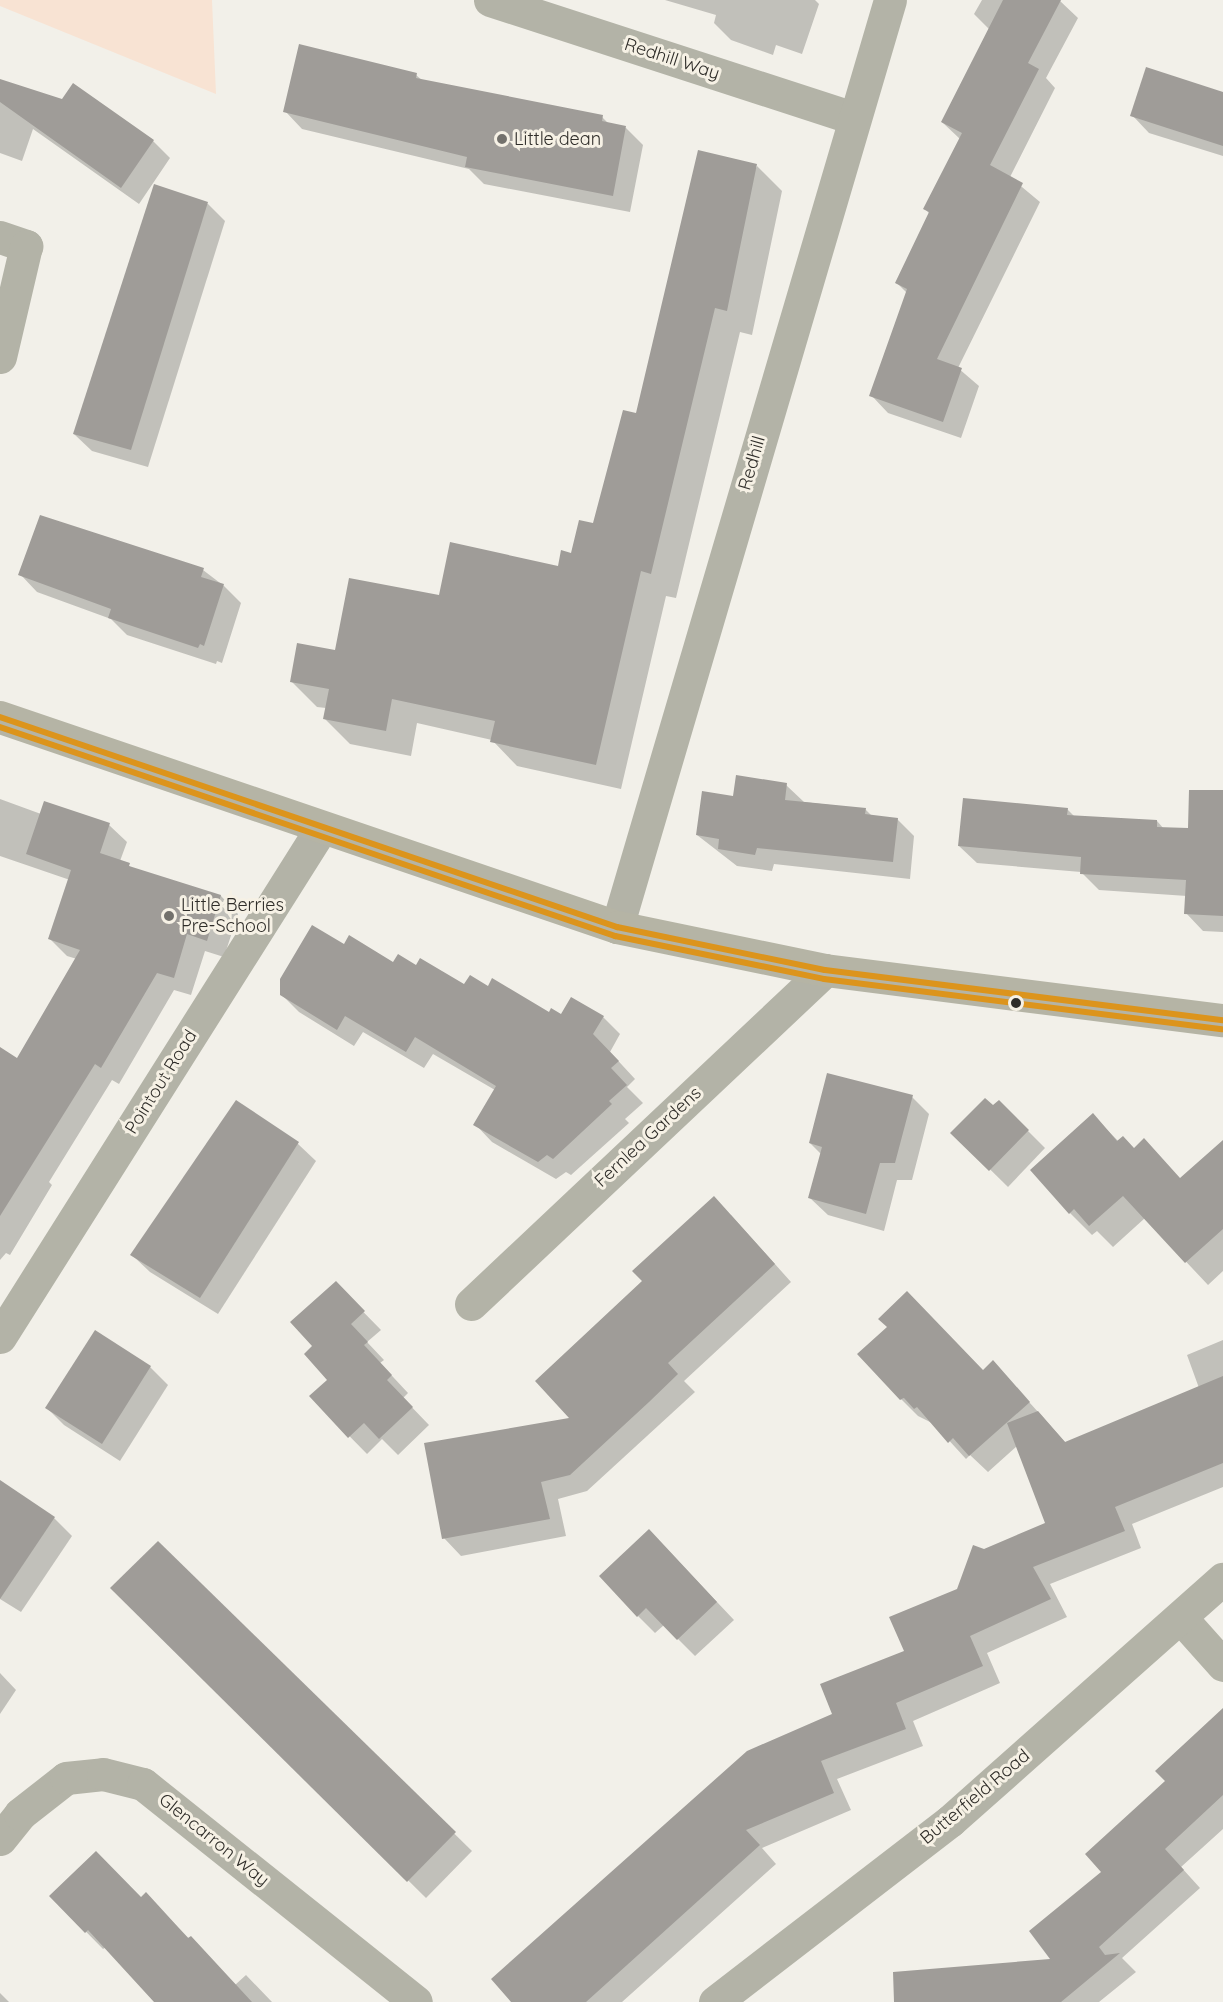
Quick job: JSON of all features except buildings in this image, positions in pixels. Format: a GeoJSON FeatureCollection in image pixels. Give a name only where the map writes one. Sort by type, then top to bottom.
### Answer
{"type":"FeatureCollection","features":[{"type":"Feature","properties":{"kind":"main road"},"geometry":{"type":"LineString","coordinates":[[0,717],[617,927],[825,970],[1223,1020]]}},
{"type":"Feature","properties":{"kind":"street","name":"Redhill Way"},"geometry":{"type":"LineString","coordinates":[[490,0],[853,118]]}},
{"type":"Feature","properties":{"kind":"street","name":"Redhill"},"geometry":{"type":"LineString","coordinates":[[617,927],[681,700],[818,252],[853,118],[890,0]]}},
{"type":"Feature","properties":{"kind":"street"},"geometry":{"type":"LineString","coordinates":[[0,237],[26,246],[0,357]]}},
{"type":"Feature","properties":{"kind":"street","name":"Pointout Road"},"geometry":{"type":"LineString","coordinates":[[0,1337],[322,827]]}},
{"type":"Feature","properties":{"kind":"street","name":"Fernlea Gardens"},"geometry":{"type":"LineString","coordinates":[[471,1304],[825,970]]}},
{"type":"Feature","properties":{"kind":"street","name":"Butterfield Road"},"geometry":{"type":"LineString","coordinates":[[715,2002],[950,1821],[1223,1579]]}},
{"type":"Feature","properties":{"kind":"street"},"geometry":{"type":"LineString","coordinates":[[1181,1617],[1223,1665]]}},
{"type":"Feature","properties":{"kind":"street","name":"Glencarron Way"},"geometry":{"type":"LineString","coordinates":[[0,1839],[20,1814],[66,1778],[103,1774],[143,1784],[416,2002]]}},
{"type":"Feature","properties":{"kind":"shaded area"},"geometry":{"type":"Polygon","coordinates":[[[0,0],[212,0],[216,94],[0,6],[0,0]]]}},
{"type":"Feature","properties":{"kind":"transit line"},"geometry":{"type":"LineString","coordinates":[[0,717],[617,927],[825,970],[1223,1020]]}},
{"type":"Feature","properties":{"kind":"transit line"},"geometry":{"type":"LineString","coordinates":[[0,727],[615,936],[824,979],[1222,1029]]}},
{"type":"Feature","properties":{"kind":"place","name":"Little dean"},"geometry":{"type":"Point","coordinates":[502,139]}},
{"type":"Feature","properties":{"kind":"place","name":"Little Berries Pre-School"},"geometry":{"type":"Point","coordinates":[169,916]}}]}
